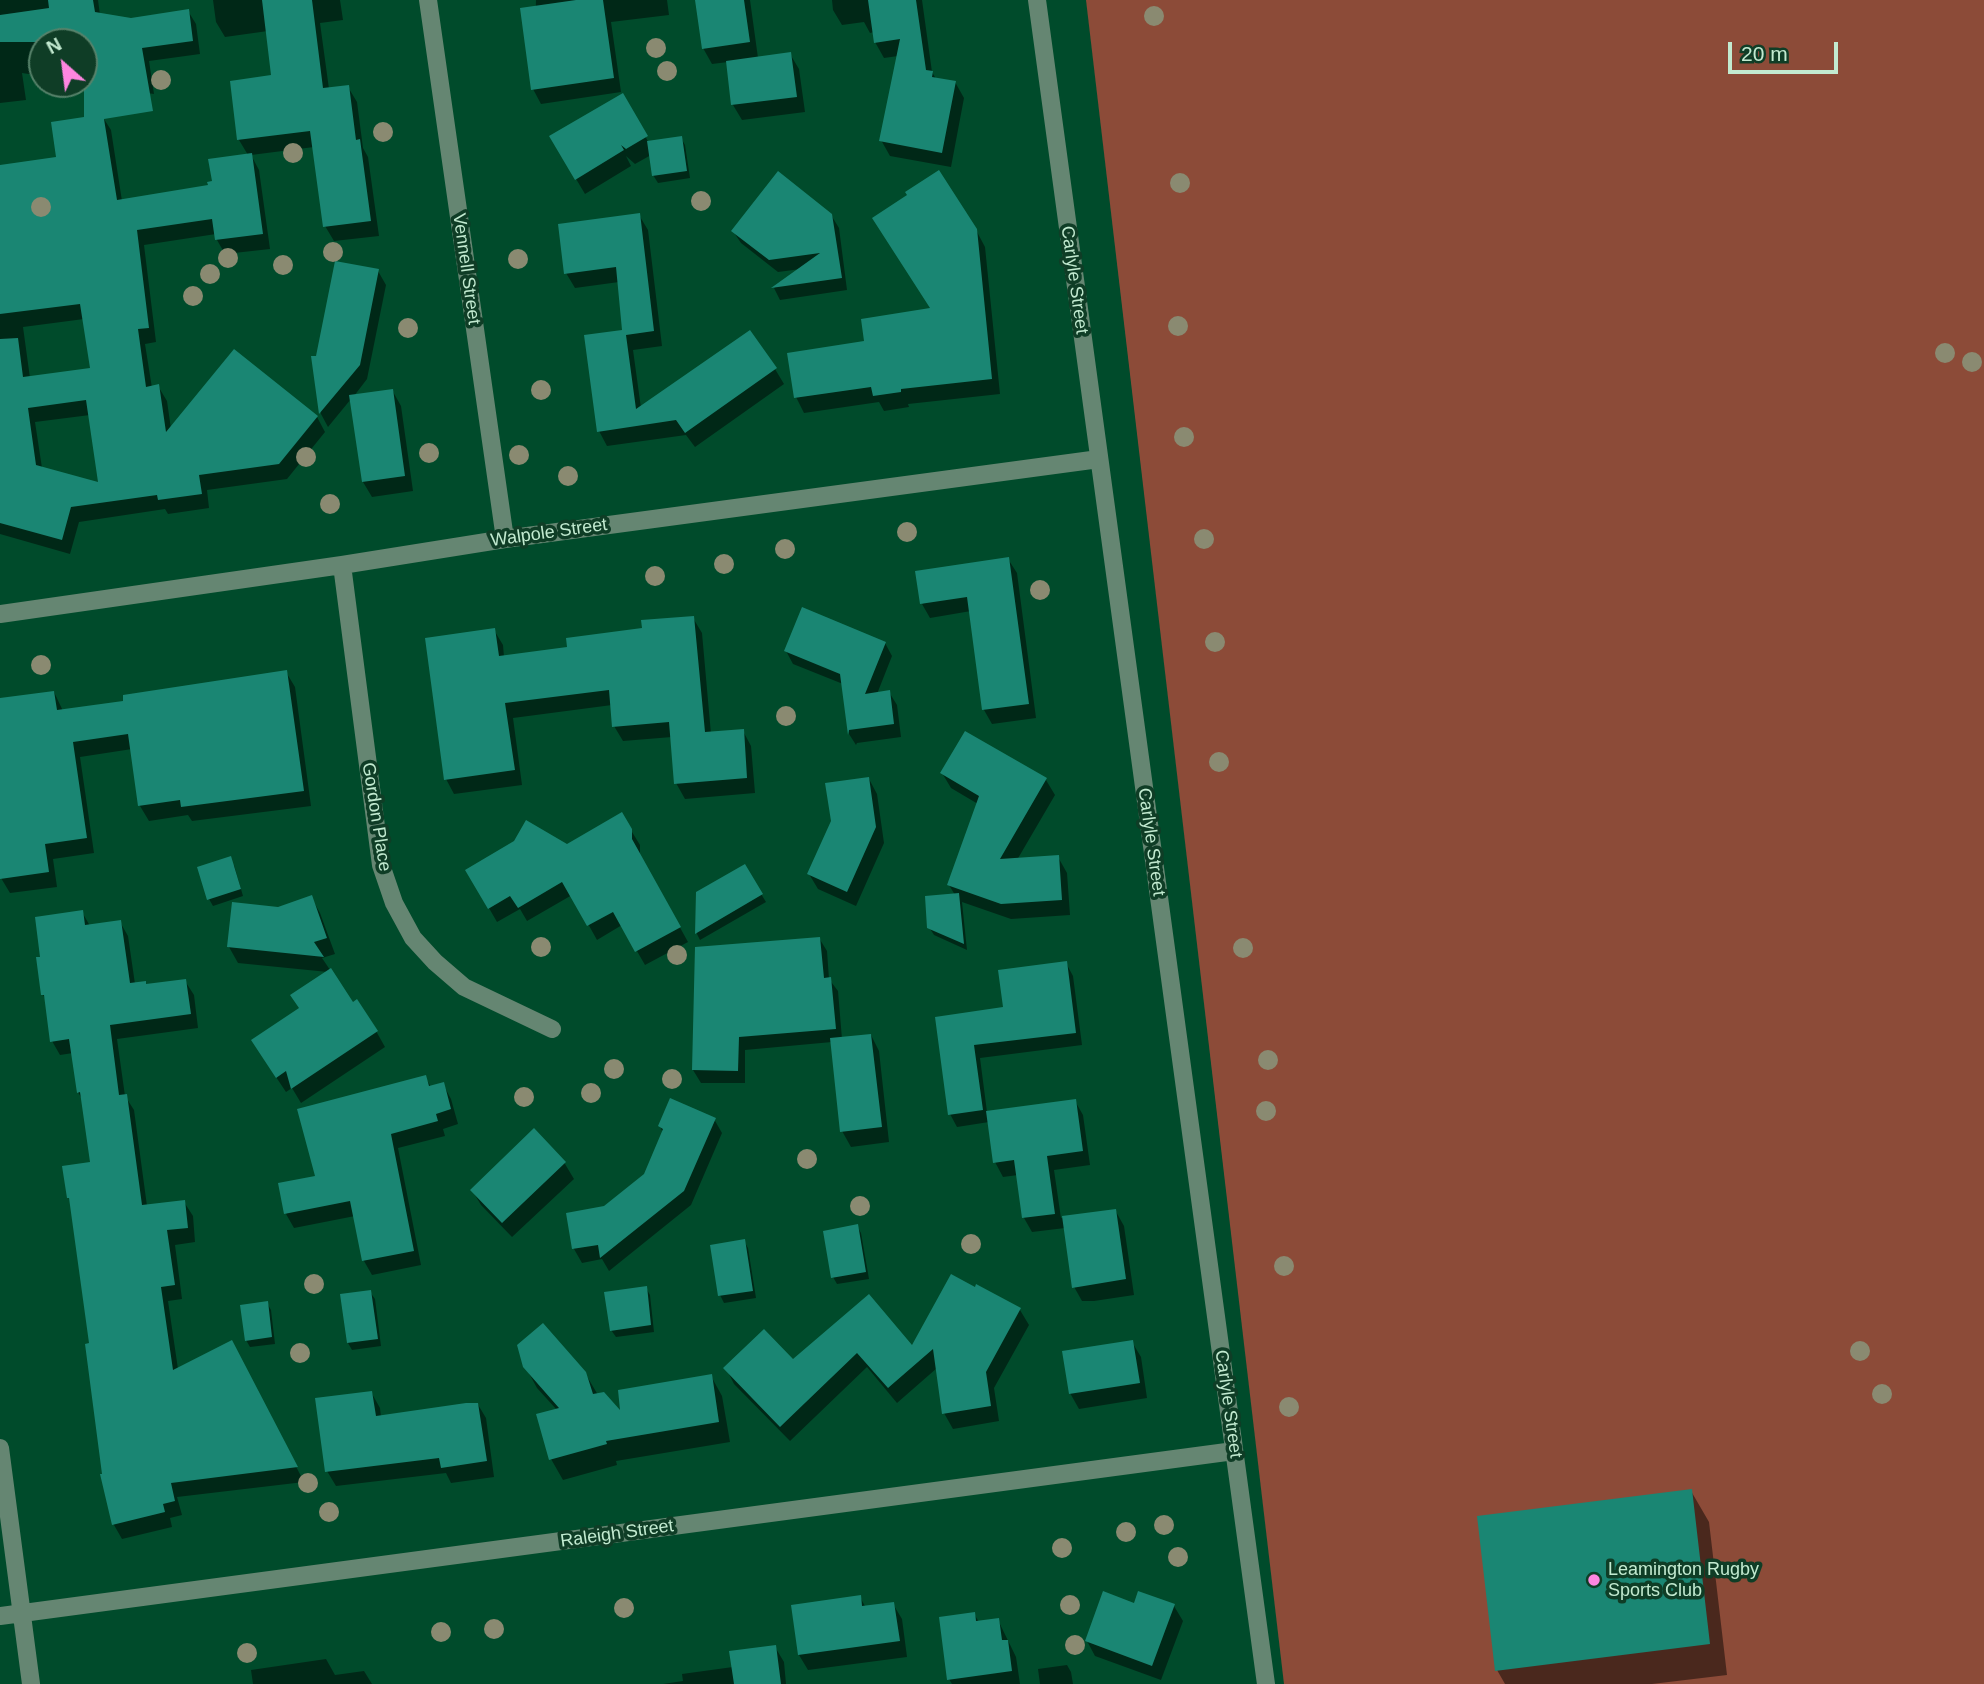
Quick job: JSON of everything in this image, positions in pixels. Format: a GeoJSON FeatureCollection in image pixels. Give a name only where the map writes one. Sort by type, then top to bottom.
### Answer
{"type":"FeatureCollection","features":[{"type":"Feature","properties":{"kind":"street","name":"Vennell Street"},"geometry":{"type":"LineString","coordinates":[[428,0],[505,539]]}},
{"type":"Feature","properties":{"kind":"street","name":"Carlyle Street"},"geometry":{"type":"LineString","coordinates":[[1037,0],[1266,1684]]}},
{"type":"Feature","properties":{"kind":"street","name":"Walpole Street"},"geometry":{"type":"LineString","coordinates":[[0,614],[505,539],[1098,459]]}},
{"type":"Feature","properties":{"kind":"street","name":"Gordon Place"},"geometry":{"type":"LineString","coordinates":[[342,565],[380,865],[394,903],[413,938],[464,987],[552,1029]]}},
{"type":"Feature","properties":{"kind":"street"},"geometry":{"type":"LineString","coordinates":[[0,1448],[31,1684]]}},
{"type":"Feature","properties":{"kind":"street","name":"Raleigh Street"},"geometry":{"type":"LineString","coordinates":[[0,1616],[1234,1451]]}},
{"type":"Feature","properties":{"kind":"shaded area"},"geometry":{"type":"Polygon","coordinates":[[[1086,0],[1984,0],[1984,1684],[1284,1684],[1086,0]]]}},
{"type":"Feature","properties":{"kind":"building"},"geometry":{"type":"Polygon","coordinates":[[[48,0],[93,0],[95,12],[131,18],[189,9],[193,41],[142,48],[153,111],[104,119],[117,200],[208,185],[207,182],[212,181],[208,159],[252,153],[263,234],[215,240],[212,219],[137,230],[149,328],[138,329],[146,387],[159,384],[166,432],[234,349],[318,416],[279,464],[199,475],[202,494],[158,500],[157,495],[71,507],[62,540],[0,523],[0,339],[18,338],[23,377],[90,368],[80,304],[0,314],[0,165],[56,157],[51,122],[84,117],[84,98],[98,98],[98,28],[28,28],[28,42],[0,42],[0,15],[49,8],[48,0]],[[86,400],[28,408],[36,465],[98,482],[86,400]]]}},
{"type":"Feature","properties":{"kind":"building"},"geometry":{"type":"Polygon","coordinates":[[[262,0],[312,0],[323,88],[349,85],[356,140],[360,139],[371,221],[323,227],[310,131],[237,140],[230,81],[271,75],[262,0]]]}},
{"type":"Feature","properties":{"kind":"building"},"geometry":{"type":"Polygon","coordinates":[[[576,0],[603,0],[614,78],[531,90],[520,8],[576,0]]]}},
{"type":"Feature","properties":{"kind":"building"},"geometry":{"type":"Polygon","coordinates":[[[695,0],[744,0],[750,42],[702,49],[695,0]]]}},
{"type":"Feature","properties":{"kind":"building"},"geometry":{"type":"Polygon","coordinates":[[[868,0],[916,0],[926,70],[933,71],[932,77],[956,81],[942,153],[879,141],[900,39],[874,43],[868,0]]]}},
{"type":"Feature","properties":{"kind":"building"},"geometry":{"type":"Polygon","coordinates":[[[791,52],[797,97],[731,105],[726,61],[791,52]]]}},
{"type":"Feature","properties":{"kind":"building"},"geometry":{"type":"Polygon","coordinates":[[[623,93],[648,136],[626,149],[621,145],[624,150],[575,180],[549,136],[623,93]]]}},
{"type":"Feature","properties":{"kind":"building"},"geometry":{"type":"Polygon","coordinates":[[[682,136],[687,171],[652,176],[647,141],[682,136]]]}},
{"type":"Feature","properties":{"kind":"building"},"geometry":{"type":"Polygon","coordinates":[[[939,170],[977,229],[992,379],[901,389],[901,392],[873,396],[871,387],[794,398],[787,353],[864,341],[861,319],[930,308],[872,218],[939,170]]]}},
{"type":"Feature","properties":{"kind":"building"},"geometry":{"type":"Polygon","coordinates":[[[778,171],[832,214],[842,278],[771,288],[820,253],[769,260],[731,231],[778,171]]]}},
{"type":"Feature","properties":{"kind":"building"},"geometry":{"type":"Polygon","coordinates":[[[640,213],[654,331],[626,335],[636,409],[750,330],[777,368],[685,433],[676,420],[597,432],[584,335],[622,330],[616,267],[564,274],[558,224],[640,213]]]}},
{"type":"Feature","properties":{"kind":"building"},"geometry":{"type":"Polygon","coordinates":[[[335,261],[379,269],[360,365],[319,414],[311,356],[316,356],[335,261]]]}},
{"type":"Feature","properties":{"kind":"building"},"geometry":{"type":"Polygon","coordinates":[[[393,389],[405,476],[362,482],[349,395],[393,389]]]}},
{"type":"Feature","properties":{"kind":"building"},"geometry":{"type":"Polygon","coordinates":[[[1009,557],[1029,704],[982,710],[967,597],[920,604],[915,571],[1009,557]]]}},
{"type":"Feature","properties":{"kind":"building"},"geometry":{"type":"Polygon","coordinates":[[[802,607],[886,642],[865,694],[890,690],[894,724],[849,730],[848,735],[840,674],[784,651],[802,607]]]}},
{"type":"Feature","properties":{"kind":"building"},"geometry":{"type":"Polygon","coordinates":[[[694,616],[705,732],[744,729],[747,778],[674,784],[669,722],[612,727],[609,690],[505,703],[515,770],[444,780],[425,638],[495,628],[499,656],[567,647],[566,638],[642,628],[641,620],[694,616]]]}},
{"type":"Feature","properties":{"kind":"building"},"geometry":{"type":"Polygon","coordinates":[[[287,670],[304,791],[181,807],[180,800],[138,806],[128,734],[73,742],[87,838],[45,844],[49,872],[0,879],[0,698],[54,691],[57,710],[123,701],[123,695],[287,670]]]}},
{"type":"Feature","properties":{"kind":"building"},"geometry":{"type":"Polygon","coordinates":[[[965,731],[1047,778],[1000,859],[1059,855],[1062,900],[1001,904],[947,885],[979,796],[940,773],[965,731]]]}},
{"type":"Feature","properties":{"kind":"building"},"geometry":{"type":"Polygon","coordinates":[[[869,777],[876,827],[847,892],[807,874],[831,821],[825,783],[869,777]]]}},
{"type":"Feature","properties":{"kind":"building"},"geometry":{"type":"Polygon","coordinates":[[[622,812],[632,829],[632,839],[681,927],[635,952],[613,912],[587,926],[562,882],[518,908],[510,896],[488,909],[465,870],[514,841],[526,820],[567,844],[622,812]]]}},
{"type":"Feature","properties":{"kind":"building"},"geometry":{"type":"Polygon","coordinates":[[[231,856],[241,889],[207,900],[197,867],[231,856]]]}},
{"type":"Feature","properties":{"kind":"building"},"geometry":{"type":"Polygon","coordinates":[[[745,864],[763,894],[695,934],[696,892],[745,864]]]}},
{"type":"Feature","properties":{"kind":"building"},"geometry":{"type":"Polygon","coordinates":[[[959,893],[964,944],[927,928],[925,896],[959,893]]]}},
{"type":"Feature","properties":{"kind":"building"},"geometry":{"type":"Polygon","coordinates":[[[312,895],[327,938],[314,942],[324,957],[227,947],[232,902],[278,907],[312,895]]]}},
{"type":"Feature","properties":{"kind":"building"},"geometry":{"type":"Polygon","coordinates":[[[83,910],[85,925],[121,920],[130,983],[146,981],[146,984],[186,979],[191,1014],[110,1025],[119,1095],[127,1094],[142,1205],[185,1200],[188,1228],[167,1230],[175,1285],[161,1287],[173,1370],[232,1340],[298,1467],[171,1483],[175,1501],[163,1504],[165,1512],[112,1525],[100,1474],[85,1344],[89,1343],[62,1166],[90,1162],[69,1039],[50,1042],[36,957],[40,957],[35,917],[83,910]]]}},
{"type":"Feature","properties":{"kind":"building"},"geometry":{"type":"Polygon","coordinates":[[[820,937],[824,978],[831,977],[836,1029],[739,1037],[738,1071],[692,1070],[695,947],[820,937]]]}},
{"type":"Feature","properties":{"kind":"building"},"geometry":{"type":"Polygon","coordinates":[[[1067,961],[1076,1033],[974,1045],[983,1110],[948,1115],[935,1017],[1003,1007],[998,970],[1067,961]]]}},
{"type":"Feature","properties":{"kind":"building"},"geometry":{"type":"Polygon","coordinates":[[[331,968],[353,1002],[357,999],[378,1031],[291,1089],[286,1071],[276,1078],[251,1040],[299,1008],[290,995],[331,968]]]}},
{"type":"Feature","properties":{"kind":"building"},"geometry":{"type":"Polygon","coordinates":[[[871,1034],[882,1127],[840,1132],[830,1038],[871,1034]]]}},
{"type":"Feature","properties":{"kind":"building"},"geometry":{"type":"Polygon","coordinates":[[[426,1075],[429,1086],[444,1082],[451,1109],[436,1114],[438,1121],[391,1134],[414,1251],[362,1261],[350,1201],[284,1214],[278,1183],[315,1176],[297,1109],[426,1075]]]}},
{"type":"Feature","properties":{"kind":"building"},"geometry":{"type":"Polygon","coordinates":[[[670,1098],[716,1118],[684,1191],[600,1258],[598,1245],[572,1249],[566,1213],[604,1206],[644,1174],[663,1129],[658,1126],[670,1098]]]}},
{"type":"Feature","properties":{"kind":"building"},"geometry":{"type":"Polygon","coordinates":[[[1076,1099],[1083,1151],[1047,1156],[1055,1214],[1022,1218],[1014,1160],[993,1163],[986,1111],[1076,1099]]]}},
{"type":"Feature","properties":{"kind":"building"},"geometry":{"type":"Polygon","coordinates":[[[534,1128],[566,1162],[502,1223],[470,1190],[534,1128]]]}},
{"type":"Feature","properties":{"kind":"building"},"geometry":{"type":"Polygon","coordinates":[[[1116,1209],[1126,1279],[1072,1288],[1062,1216],[1116,1209]]]}},
{"type":"Feature","properties":{"kind":"building"},"geometry":{"type":"Polygon","coordinates":[[[858,1224],[866,1272],[831,1278],[823,1231],[858,1224]]]}},
{"type":"Feature","properties":{"kind":"building"},"geometry":{"type":"Polygon","coordinates":[[[745,1239],[753,1291],[718,1296],[710,1245],[745,1239]]]}},
{"type":"Feature","properties":{"kind":"building"},"geometry":{"type":"Polygon","coordinates":[[[951,1274],[1021,1308],[986,1372],[991,1406],[942,1414],[933,1349],[888,1388],[857,1353],[780,1427],[723,1368],[764,1329],[793,1359],[869,1294],[912,1345],[951,1274]]]}},
{"type":"Feature","properties":{"kind":"building"},"geometry":{"type":"Polygon","coordinates":[[[647,1286],[651,1325],[610,1331],[604,1292],[647,1286]]]}},
{"type":"Feature","properties":{"kind":"building"},"geometry":{"type":"Polygon","coordinates":[[[371,1290],[378,1339],[347,1343],[340,1294],[371,1290]]]}},
{"type":"Feature","properties":{"kind":"building"},"geometry":{"type":"Polygon","coordinates":[[[268,1301],[272,1337],[245,1341],[240,1305],[268,1301]]]}},
{"type":"Feature","properties":{"kind":"building"},"geometry":{"type":"Polygon","coordinates":[[[543,1323],[586,1372],[593,1394],[604,1392],[620,1410],[618,1390],[712,1374],[719,1422],[606,1441],[607,1444],[549,1460],[536,1414],[559,1408],[523,1367],[517,1345],[543,1323]]]}},
{"type":"Feature","properties":{"kind":"building"},"geometry":{"type":"Polygon","coordinates":[[[1133,1340],[1140,1383],[1069,1394],[1062,1351],[1133,1340]]]}},
{"type":"Feature","properties":{"kind":"building"},"geometry":{"type":"Polygon","coordinates":[[[372,1391],[376,1416],[478,1403],[487,1461],[441,1468],[439,1458],[325,1472],[315,1398],[372,1391]]]}},
{"type":"Feature","properties":{"kind":"building","name":"Leamington Rugby Sports Club"},"geometry":{"type":"Polygon","coordinates":[[[1692,1489],[1710,1644],[1495,1671],[1477,1516],[1692,1489]]]}},
{"type":"Feature","properties":{"kind":"building"},"geometry":{"type":"Polygon","coordinates":[[[1103,1591],[1134,1603],[1138,1591],[1175,1604],[1152,1666],[1085,1641],[1103,1591]]]}},
{"type":"Feature","properties":{"kind":"building"},"geometry":{"type":"Polygon","coordinates":[[[861,1595],[862,1606],[894,1602],[900,1641],[798,1655],[791,1605],[861,1595]]]}},
{"type":"Feature","properties":{"kind":"building"},"geometry":{"type":"Polygon","coordinates":[[[975,1612],[976,1621],[999,1618],[1002,1640],[1008,1640],[1012,1671],[947,1680],[939,1617],[975,1612]]]}},
{"type":"Feature","properties":{"kind":"building"},"geometry":{"type":"Polygon","coordinates":[[[776,1645],[781,1684],[734,1684],[729,1651],[776,1645]]]}},
{"type":"Feature","properties":{"kind":"place","name":"Leamington Rugby Sports Club"},"geometry":{"type":"Point","coordinates":[1594,1580]}}]}
